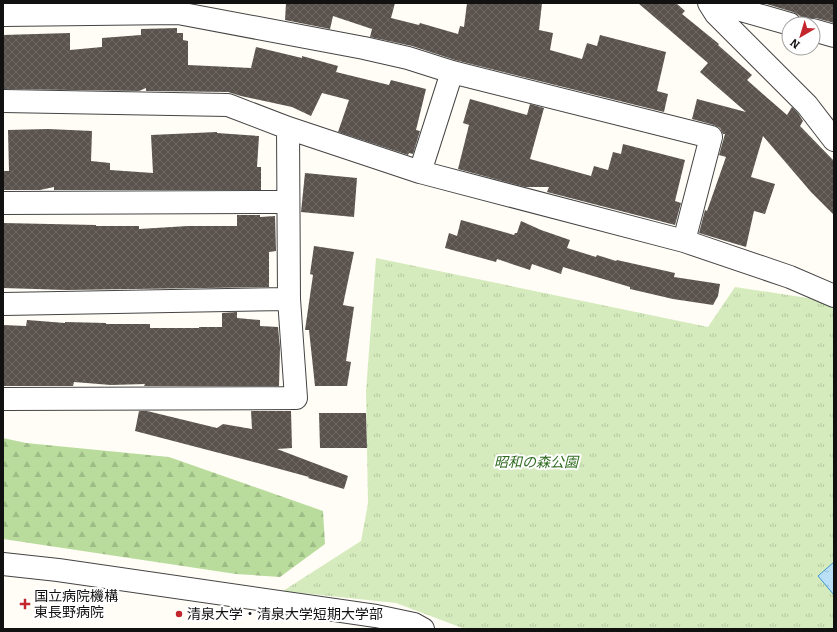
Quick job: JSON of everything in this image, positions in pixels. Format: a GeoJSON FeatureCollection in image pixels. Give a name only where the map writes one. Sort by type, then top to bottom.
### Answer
{"type":"FeatureCollection","features":[{"type":"Feature","properties":{"kind":"street"},"geometry":{"type":"LineString","coordinates":[[709,3],[716,14],[807,105],[834,140]]}},
{"type":"Feature","properties":{"kind":"street"},"geometry":{"type":"LineString","coordinates":[[716,3],[781,21]]}},
{"type":"Feature","properties":{"kind":"street"},"geometry":{"type":"LineString","coordinates":[[3,15],[178,13],[364,48],[408,58],[452,72],[711,137],[684,242]]}},
{"type":"Feature","properties":{"kind":"street"},"geometry":{"type":"LineString","coordinates":[[821,32],[834,36]]}},
{"type":"Feature","properties":{"kind":"street"},"geometry":{"type":"LineString","coordinates":[[420,172],[452,72]]}},
{"type":"Feature","properties":{"kind":"street"},"geometry":{"type":"LineString","coordinates":[[3,101],[228,105],[288,128],[420,172],[684,242],[790,277],[834,296]]}},
{"type":"Feature","properties":{"kind":"street"},"geometry":{"type":"LineString","coordinates":[[3,399],[296,398],[290,299],[288,128]]}},
{"type":"Feature","properties":{"kind":"street"},"geometry":{"type":"LineString","coordinates":[[3,203],[288,202]]}},
{"type":"Feature","properties":{"kind":"street"},"geometry":{"type":"LineString","coordinates":[[3,304],[290,299]]}},
{"type":"Feature","properties":{"kind":"street"},"geometry":{"type":"LineString","coordinates":[[3,564],[58,570],[376,616],[414,624],[423,629]]}},
{"type":"Feature","properties":{"kind":"green space","name":"昭和の森公園"},"geometry":{"type":"Polygon","coordinates":[[[376,258],[708,327],[735,287],[834,302],[834,629],[465,629],[396,603],[283,591],[361,541],[368,504],[366,391],[376,258]]]}},
{"type":"Feature","properties":{"kind":"green space"},"geometry":{"type":"Polygon","coordinates":[[[3,438],[26,443],[169,457],[323,511],[325,544],[280,577],[236,574],[3,539],[3,438]]]}},
{"type":"Feature","properties":{"kind":"water"},"geometry":{"type":"Polygon","coordinates":[[[834,562],[834,595],[818,576],[834,562]]]}},
{"type":"Feature","properties":{"kind":"building"},"geometry":{"type":"Polygon","coordinates":[[[286,3],[395,3],[391,18],[419,25],[420,23],[458,34],[460,26],[464,27],[467,3],[542,3],[539,30],[553,33],[550,50],[582,59],[587,43],[597,46],[600,35],[666,52],[657,91],[668,94],[664,112],[455,60],[412,46],[370,37],[372,29],[333,16],[330,29],[285,20],[286,3]]]}},
{"type":"Feature","properties":{"kind":"building"},"geometry":{"type":"Polygon","coordinates":[[[638,3],[676,3],[685,11],[682,14],[719,44],[718,45],[752,75],[747,80],[787,115],[792,107],[798,113],[803,121],[800,126],[834,161],[834,215],[811,192],[763,136],[751,177],[775,184],[765,214],[754,211],[746,247],[699,233],[705,210],[707,211],[726,157],[719,155],[725,134],[723,134],[720,128],[692,119],[697,99],[746,112],[700,72],[708,63],[638,3]]]}},
{"type":"Feature","properties":{"kind":"building"},"geometry":{"type":"Polygon","coordinates":[[[763,3],[834,3],[834,23],[821,19],[821,16],[800,16],[793,12],[763,3]]]}},
{"type":"Feature","properties":{"kind":"building"},"geometry":{"type":"Polygon","coordinates":[[[177,28],[177,33],[183,33],[183,40],[188,41],[188,65],[251,68],[256,47],[302,58],[302,56],[338,66],[336,72],[389,85],[391,80],[426,89],[416,130],[420,131],[413,154],[409,153],[408,155],[338,132],[349,100],[322,93],[311,116],[292,107],[228,92],[146,91],[146,88],[139,91],[3,89],[3,35],[70,33],[70,50],[102,47],[102,38],[141,35],[141,29],[177,28]]]}},
{"type":"Feature","properties":{"kind":"building"},"geometry":{"type":"Polygon","coordinates":[[[470,99],[527,115],[530,104],[544,108],[530,159],[591,176],[594,166],[608,170],[613,152],[621,154],[623,144],[685,160],[675,201],[681,203],[675,225],[547,192],[549,187],[525,187],[458,169],[469,125],[463,123],[470,99]]]}},
{"type":"Feature","properties":{"kind":"building"},"geometry":{"type":"Polygon","coordinates":[[[48,129],[92,131],[91,161],[110,163],[110,170],[153,173],[151,135],[217,132],[259,136],[257,167],[261,167],[261,190],[54,190],[54,187],[40,190],[3,190],[3,171],[9,171],[8,130],[48,129]]]}},
{"type":"Feature","properties":{"kind":"building"},"geometry":{"type":"Polygon","coordinates":[[[305,173],[357,178],[354,217],[301,212],[305,173]]]}},
{"type":"Feature","properties":{"kind":"building"},"geometry":{"type":"Polygon","coordinates":[[[237,215],[260,215],[260,217],[275,216],[276,251],[269,252],[269,287],[67,290],[3,288],[3,223],[139,226],[139,229],[188,226],[237,226],[237,215]]]}},
{"type":"Feature","properties":{"kind":"building"},"geometry":{"type":"Polygon","coordinates":[[[461,220],[514,235],[517,233],[521,221],[570,240],[567,248],[596,257],[597,255],[616,261],[675,273],[674,277],[720,284],[718,296],[713,305],[673,299],[630,289],[630,287],[563,267],[561,274],[532,264],[530,270],[497,259],[496,262],[445,248],[449,233],[457,236],[461,220]]]}},
{"type":"Feature","properties":{"kind":"building"},"geometry":{"type":"Polygon","coordinates":[[[314,246],[354,252],[343,305],[354,307],[346,361],[351,362],[347,386],[315,386],[309,330],[305,330],[313,275],[310,274],[314,246]]]}},
{"type":"Feature","properties":{"kind":"building"},"geometry":{"type":"Polygon","coordinates":[[[237,312],[237,318],[260,320],[260,326],[278,327],[280,348],[279,386],[144,386],[145,384],[111,385],[74,382],[73,386],[3,386],[3,325],[26,326],[27,320],[65,323],[150,324],[150,328],[222,327],[222,313],[237,312]]]}},
{"type":"Feature","properties":{"kind":"building"},"geometry":{"type":"Polygon","coordinates":[[[139,411],[147,411],[217,428],[223,424],[252,429],[251,411],[291,411],[292,448],[277,449],[348,476],[344,489],[308,478],[309,477],[135,431],[139,411]]]}},
{"type":"Feature","properties":{"kind":"building"},"geometry":{"type":"Polygon","coordinates":[[[319,413],[366,413],[367,448],[320,448],[319,413]]]}},
{"type":"Feature","properties":{"kind":"place","name":"国立病院機構 東長野病院"},"geometry":{"type":"Point","coordinates":[25,604]}},
{"type":"Feature","properties":{"kind":"place","name":"清泉大学・清泉大学短期大学部"},"geometry":{"type":"Point","coordinates":[179,614]}}]}
